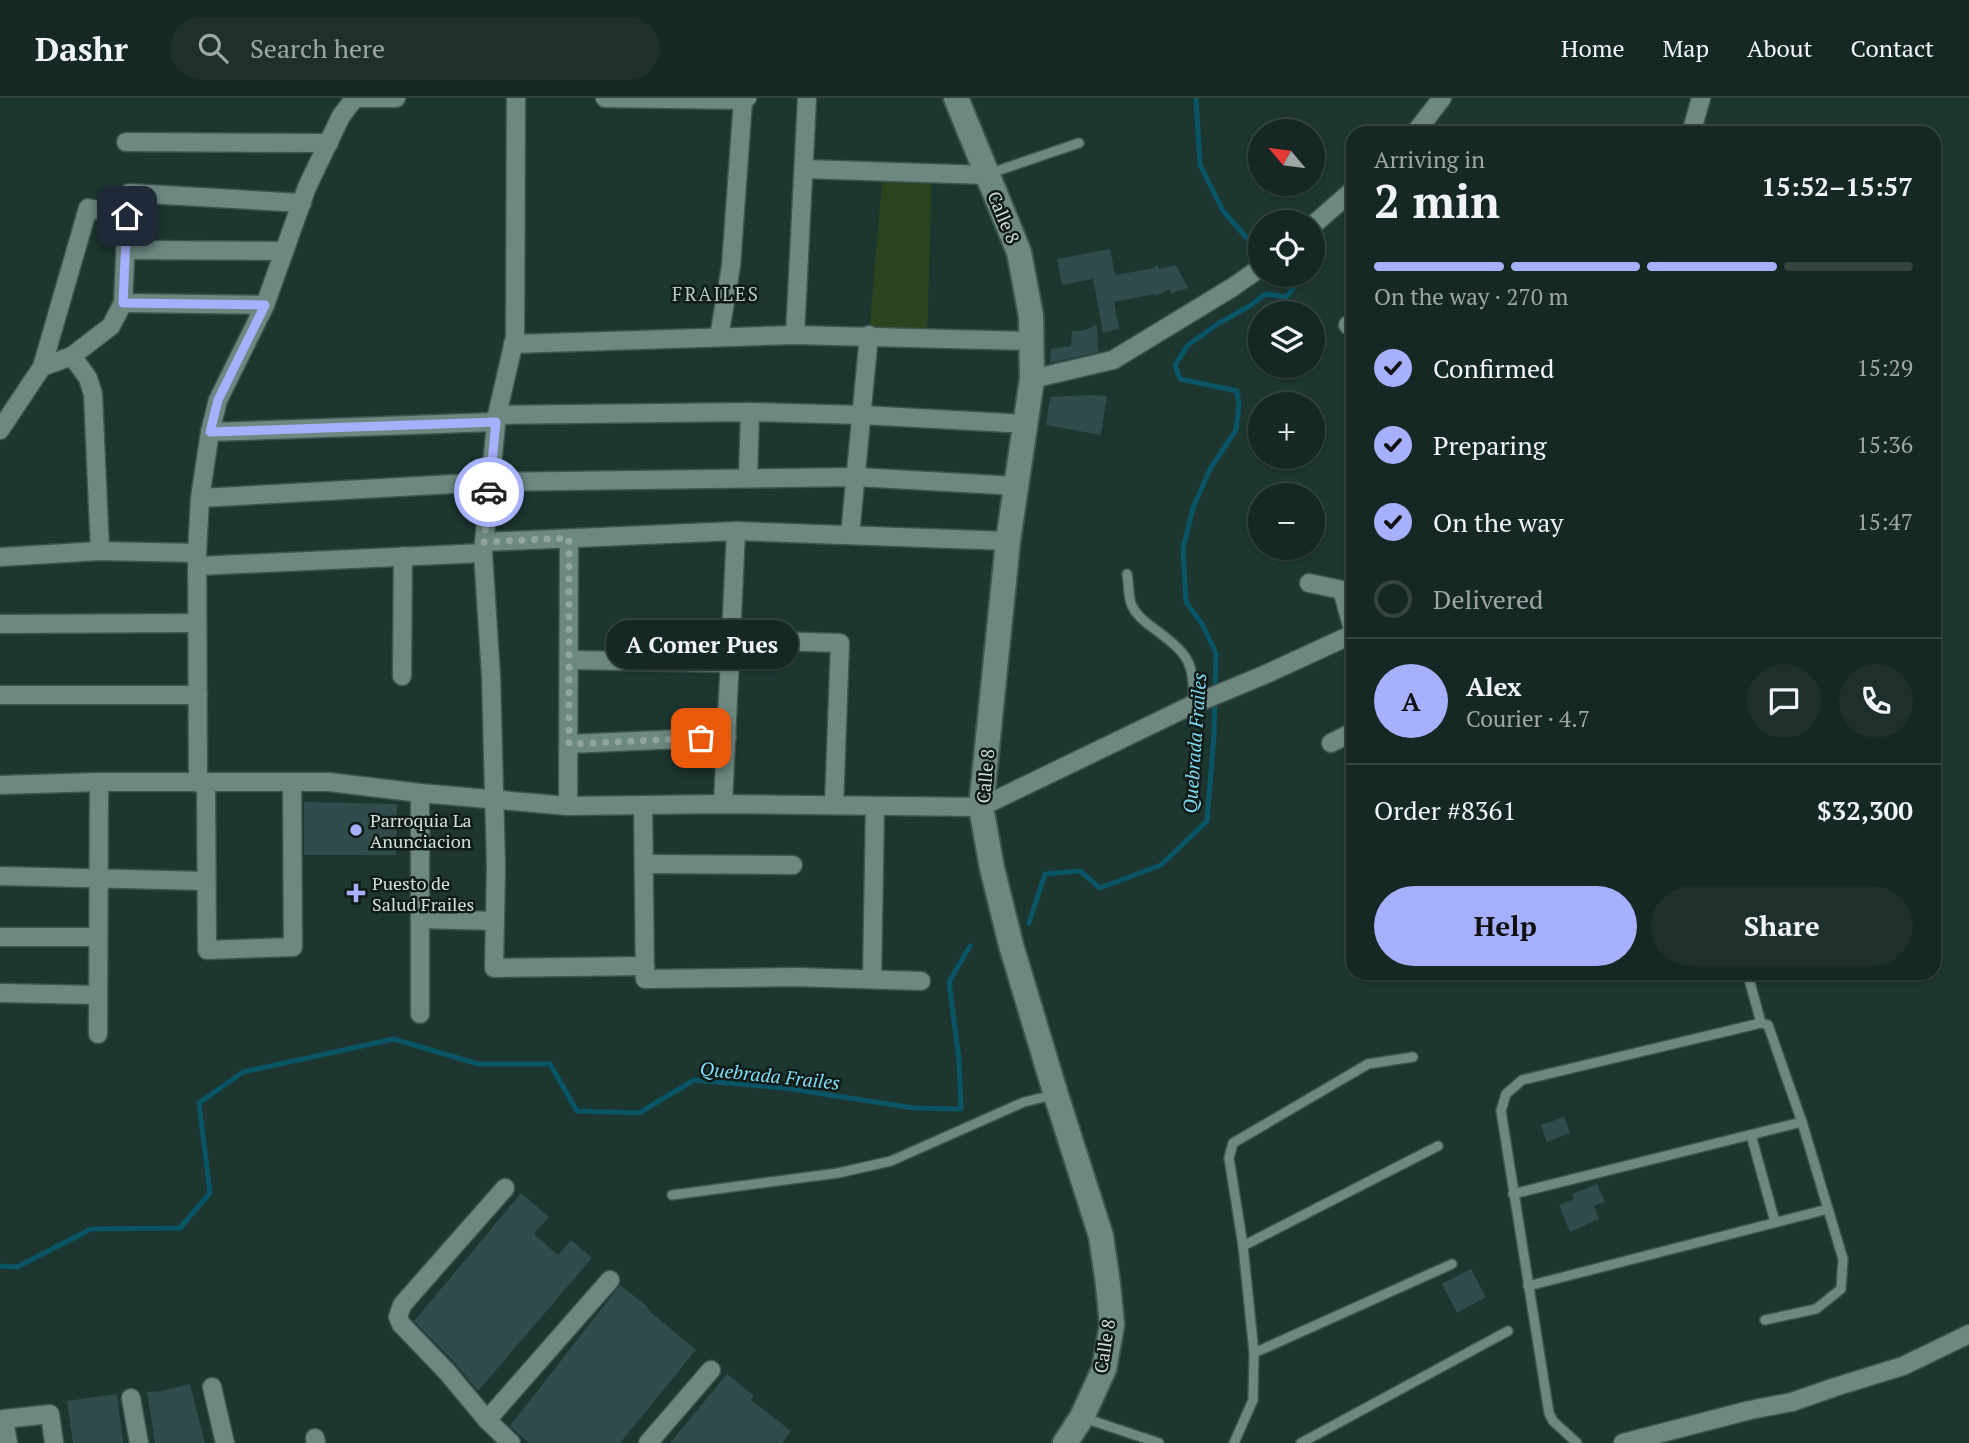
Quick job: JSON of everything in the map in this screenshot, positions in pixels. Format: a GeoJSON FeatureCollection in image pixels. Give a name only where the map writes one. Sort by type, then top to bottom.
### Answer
{"type":"FeatureCollection","features":[{"type":"Feature","properties":{"kind":"street"},"geometry":{"type":"LineString","coordinates":[[292,782],[293,947],[207,950],[197,623],[200,498],[210,432],[218,400],[265,305],[307,187],[341,116],[353,98],[396,98]]}},
{"type":"Feature","properties":{"kind":"street"},"geometry":{"type":"LineString","coordinates":[[516,98],[515,337],[497,419],[484,547],[494,800],[494,968],[645,966]]}},
{"type":"Feature","properties":{"kind":"street"},"geometry":{"type":"LineString","coordinates":[[605,98],[745,99],[731,266],[719,337]]}},
{"type":"Feature","properties":{"kind":"street"},"geometry":{"type":"LineString","coordinates":[[795,335],[807,98]]}},
{"type":"Feature","properties":{"kind":"street","name":"Calle 8"},"geometry":{"type":"LineString","coordinates":[[956,98],[1019,252],[1031,316],[1032,379],[1008,541],[981,807],[992,868],[1012,945],[1101,1236],[1111,1325],[1104,1369],[1082,1417],[1065,1443]]}},
{"type":"Feature","properties":{"kind":"street"},"geometry":{"type":"LineString","coordinates":[[1420,126],[1442,98]]}},
{"type":"Feature","properties":{"kind":"street"},"geometry":{"type":"LineString","coordinates":[[1693,126],[1701,98]]}},
{"type":"Feature","properties":{"kind":"street"},"geometry":{"type":"LineString","coordinates":[[126,142],[329,143]]}},
{"type":"Feature","properties":{"kind":"street"},"geometry":{"type":"LineString","coordinates":[[804,169],[986,175]]}},
{"type":"Feature","properties":{"kind":"street"},"geometry":{"type":"LineString","coordinates":[[130,193],[302,203]]}},
{"type":"Feature","properties":{"kind":"street"},"geometry":{"type":"LineString","coordinates":[[1325,215],[1346,196]]}},
{"type":"Feature","properties":{"kind":"street"},"geometry":{"type":"LineString","coordinates":[[0,430],[42,367],[88,208],[127,216],[123,303],[111,326],[72,356],[42,367]]}},
{"type":"Feature","properties":{"kind":"street"},"geometry":{"type":"LineString","coordinates":[[125,250],[284,251]]}},
{"type":"Feature","properties":{"kind":"street"},"geometry":{"type":"LineString","coordinates":[[1032,379],[1114,360],[1248,277]]}},
{"type":"Feature","properties":{"kind":"street"},"geometry":{"type":"LineString","coordinates":[[123,303],[265,305]]}},
{"type":"Feature","properties":{"kind":"street"},"geometry":{"type":"LineString","coordinates":[[513,344],[795,335],[1031,341]]}},
{"type":"Feature","properties":{"kind":"street"},"geometry":{"type":"LineString","coordinates":[[850,536],[869,335]]}},
{"type":"Feature","properties":{"kind":"street"},"geometry":{"type":"LineString","coordinates":[[72,356],[88,378],[93,394],[100,551]]}},
{"type":"Feature","properties":{"kind":"street"},"geometry":{"type":"LineString","coordinates":[[210,432],[497,419],[750,412],[1026,424]]}},
{"type":"Feature","properties":{"kind":"street"},"geometry":{"type":"LineString","coordinates":[[748,478],[750,412]]}},
{"type":"Feature","properties":{"kind":"street"},"geometry":{"type":"LineString","coordinates":[[200,498],[490,482],[748,478],[857,477],[1017,486]]}},
{"type":"Feature","properties":{"kind":"street"},"geometry":{"type":"LineString","coordinates":[[0,557],[100,551],[198,559],[403,556],[569,538],[736,531],[1008,541]]}},
{"type":"Feature","properties":{"kind":"street"},"geometry":{"type":"LineString","coordinates":[[723,804],[736,531]]}},
{"type":"Feature","properties":{"kind":"street"},"geometry":{"type":"LineString","coordinates":[[568,806],[569,538]]}},
{"type":"Feature","properties":{"kind":"street"},"geometry":{"type":"LineString","coordinates":[[402,676],[403,556]]}},
{"type":"Feature","properties":{"kind":"street"},"geometry":{"type":"LineString","coordinates":[[1309,583],[1346,591]]}},
{"type":"Feature","properties":{"kind":"street"},"geometry":{"type":"LineString","coordinates":[[0,624],[197,623]]}},
{"type":"Feature","properties":{"kind":"street"},"geometry":{"type":"LineString","coordinates":[[0,785],[330,782],[568,806],[723,804],[981,807],[1199,702],[1346,637]]}},
{"type":"Feature","properties":{"kind":"street"},"geometry":{"type":"LineString","coordinates":[[732,640],[841,643],[834,805]]}},
{"type":"Feature","properties":{"kind":"street"},"geometry":{"type":"LineString","coordinates":[[570,660],[731,663]]}},
{"type":"Feature","properties":{"kind":"street"},"geometry":{"type":"LineString","coordinates":[[0,695],[198,695]]}},
{"type":"Feature","properties":{"kind":"street"},"geometry":{"type":"LineString","coordinates":[[1331,743],[1346,736]]}},
{"type":"Feature","properties":{"kind":"street"},"geometry":{"type":"LineString","coordinates":[[569,744],[727,737]]}},
{"type":"Feature","properties":{"kind":"street"},"geometry":{"type":"LineString","coordinates":[[98,1034],[99,782]]}},
{"type":"Feature","properties":{"kind":"street"},"geometry":{"type":"LineString","coordinates":[[419,1014],[420,793]]}},
{"type":"Feature","properties":{"kind":"street"},"geometry":{"type":"LineString","coordinates":[[643,806],[645,979],[921,981]]}},
{"type":"Feature","properties":{"kind":"street"},"geometry":{"type":"LineString","coordinates":[[872,979],[875,807]]}},
{"type":"Feature","properties":{"kind":"street"},"geometry":{"type":"LineString","coordinates":[[644,864],[793,865]]}},
{"type":"Feature","properties":{"kind":"street"},"geometry":{"type":"LineString","coordinates":[[0,876],[206,881]]}},
{"type":"Feature","properties":{"kind":"street"},"geometry":{"type":"LineString","coordinates":[[420,919],[495,921]]}},
{"type":"Feature","properties":{"kind":"street"},"geometry":{"type":"LineString","coordinates":[[0,937],[98,937]]}},
{"type":"Feature","properties":{"kind":"street"},"geometry":{"type":"LineString","coordinates":[[0,993],[98,995]]}},
{"type":"Feature","properties":{"kind":"street"},"geometry":{"type":"LineString","coordinates":[[505,1188],[402,1305],[398,1317],[401,1324],[447,1372],[487,1420],[511,1443]]}},
{"type":"Feature","properties":{"kind":"street"},"geometry":{"type":"LineString","coordinates":[[487,1420],[610,1280]]}},
{"type":"Feature","properties":{"kind":"street"},"geometry":{"type":"LineString","coordinates":[[1623,1443],[1750,1410],[1792,1402],[1903,1366],[1969,1334]]}},
{"type":"Feature","properties":{"kind":"street"},"geometry":{"type":"LineString","coordinates":[[648,1443],[711,1370]]}},
{"type":"Feature","properties":{"kind":"street"},"geometry":{"type":"LineString","coordinates":[[212,1387],[225,1443]]}},
{"type":"Feature","properties":{"kind":"street"},"geometry":{"type":"LineString","coordinates":[[131,1398],[139,1443]]}},
{"type":"Feature","properties":{"kind":"street"},"geometry":{"type":"LineString","coordinates":[[8,1443],[4,1419],[50,1414],[54,1443]]}},
{"type":"Feature","properties":{"kind":"lane"},"geometry":{"type":"LineString","coordinates":[[986,175],[1079,143]]}},
{"type":"Feature","properties":{"kind":"lane"},"geometry":{"type":"LineString","coordinates":[[1127,573],[1131,605],[1144,621],[1171,642],[1189,661],[1199,702]]}},
{"type":"Feature","properties":{"kind":"lane"},"geometry":{"type":"LineString","coordinates":[[1749,980],[1760,1023]]}},
{"type":"Feature","properties":{"kind":"lane"},"geometry":{"type":"LineString","coordinates":[[1577,1443],[1553,1421],[1549,1413],[1513,1194],[1501,1111],[1506,1094],[1522,1080],[1760,1023],[1768,1025],[1802,1122],[1843,1259],[1841,1289],[1816,1310],[1765,1320]]}},
{"type":"Feature","properties":{"kind":"lane"},"geometry":{"type":"LineString","coordinates":[[1234,1443],[1253,1399],[1254,1353],[1229,1158],[1233,1143],[1368,1064],[1413,1056]]}},
{"type":"Feature","properties":{"kind":"lane"},"geometry":{"type":"LineString","coordinates":[[672,1195],[838,1173],[891,1161],[1024,1102],[1056,1095]]}},
{"type":"Feature","properties":{"kind":"lane"},"geometry":{"type":"LineString","coordinates":[[1513,1194],[1802,1122]]}},
{"type":"Feature","properties":{"kind":"lane"},"geometry":{"type":"LineString","coordinates":[[1751,1135],[1775,1222]]}},
{"type":"Feature","properties":{"kind":"lane"},"geometry":{"type":"LineString","coordinates":[[1242,1246],[1438,1146]]}},
{"type":"Feature","properties":{"kind":"lane"},"geometry":{"type":"LineString","coordinates":[[1528,1286],[1828,1209]]}},
{"type":"Feature","properties":{"kind":"lane"},"geometry":{"type":"LineString","coordinates":[[1254,1353],[1452,1264]]}},
{"type":"Feature","properties":{"kind":"lane"},"geometry":{"type":"LineString","coordinates":[[1300,1443],[1508,1331]]}},
{"type":"Feature","properties":{"kind":"lane"},"geometry":{"type":"LineString","coordinates":[[1082,1417],[1159,1443]]}},
{"type":"Feature","properties":{"kind":"green space"},"geometry":{"type":"Polygon","coordinates":[[[883,171],[932,173],[927,338],[869,335],[883,171]]]}},
{"type":"Feature","properties":{"kind":"building"},"geometry":{"type":"Polygon","coordinates":[[[1110,249],[1115,275],[1158,265],[1159,269],[1176,265],[1188,288],[1171,293],[1170,289],[1156,296],[1155,294],[1114,302],[1119,329],[1103,333],[1093,279],[1062,285],[1057,259],[1110,249]]]}},
{"type":"Feature","properties":{"kind":"building"},"geometry":{"type":"Polygon","coordinates":[[[1097,325],[1098,352],[1050,363],[1051,349],[1071,346],[1072,331],[1082,331],[1097,325]]]}},
{"type":"Feature","properties":{"kind":"building"},"geometry":{"type":"Polygon","coordinates":[[[1107,396],[1101,435],[1046,425],[1050,397],[1107,396]]]}},
{"type":"Feature","properties":{"kind":"building"},"geometry":{"type":"Polygon","coordinates":[[[304,802],[397,804],[396,855],[304,855],[304,802]]]}},
{"type":"Feature","properties":{"kind":"building"},"geometry":{"type":"Polygon","coordinates":[[[1564,1117],[1570,1133],[1547,1142],[1541,1125],[1564,1117]]]}},
{"type":"Feature","properties":{"kind":"building"},"geometry":{"type":"Polygon","coordinates":[[[1597,1184],[1605,1202],[1594,1206],[1599,1219],[1570,1232],[1559,1205],[1574,1199],[1572,1194],[1597,1184]]]}},
{"type":"Feature","properties":{"kind":"building"},"geometry":{"type":"Polygon","coordinates":[[[521,1193],[549,1217],[534,1234],[558,1255],[571,1240],[592,1258],[478,1391],[414,1321],[521,1193]]]}},
{"type":"Feature","properties":{"kind":"building"},"geometry":{"type":"Polygon","coordinates":[[[1471,1269],[1486,1297],[1457,1313],[1442,1284],[1471,1269]]]}},
{"type":"Feature","properties":{"kind":"building"},"geometry":{"type":"Polygon","coordinates":[[[620,1285],[696,1350],[620,1443],[529,1443],[510,1426],[620,1285]]]}},
{"type":"Feature","properties":{"kind":"building"},"geometry":{"type":"Polygon","coordinates":[[[727,1374],[754,1396],[751,1400],[791,1431],[782,1443],[670,1443],[727,1374]]]}},
{"type":"Feature","properties":{"kind":"building"},"geometry":{"type":"Polygon","coordinates":[[[190,1384],[205,1443],[155,1443],[147,1392],[190,1384]]]}},
{"type":"Feature","properties":{"kind":"building"},"geometry":{"type":"Polygon","coordinates":[[[117,1394],[123,1443],[73,1443],[67,1401],[117,1394]]]}},
{"type":"Feature","properties":{"kind":"waterway","name":"Quebrada Frailes"},"geometry":{"type":"LineString","coordinates":[[1196,98],[1200,165],[1223,211],[1248,239]]}},
{"type":"Feature","properties":{"kind":"waterway","name":"Quebrada Frailes"},"geometry":{"type":"LineString","coordinates":[[1029,923],[1045,874],[1080,871],[1100,888],[1161,865],[1207,821],[1214,734],[1216,653],[1202,624],[1186,602],[1183,549],[1193,508],[1210,469],[1236,430],[1239,405],[1237,391],[1180,379],[1175,365],[1188,345],[1219,323],[1266,294],[1286,297],[1294,287]]}},
{"type":"Feature","properties":{"kind":"waterway","name":"Quebrada Frailes"},"geometry":{"type":"LineString","coordinates":[[0,1266],[17,1267],[91,1229],[180,1228],[210,1193],[199,1103],[243,1072],[394,1039],[478,1064],[550,1064],[577,1111],[639,1113],[694,1080],[785,1088],[914,1108],[961,1109],[959,1060],[949,982],[970,946]]}},
{"type":"Feature","properties":{"kind":"way so far"},"geometry":{"type":"LineString","coordinates":[[489,492],[484,542],[569,538],[569,744],[701,738]]}},
{"type":"Feature","properties":{"kind":"place","name":"A Comer Pues"},"geometry":{"type":"Point","coordinates":[701,738]}},
{"type":"Feature","properties":{"kind":"place","name":"Parroquia La Anunciacion"},"geometry":{"type":"Point","coordinates":[356,830]}},
{"type":"Feature","properties":{"kind":"place","name":"Puesto de Salud Frailes"},"geometry":{"type":"Point","coordinates":[356,893]}},
{"type":"Feature","properties":{"kind":"district","name":"FRAILES"},"geometry":{"type":"Point","coordinates":[716,293]}},
{"type":"Feature","properties":{"kind":"route"},"geometry":{"type":"LineString","coordinates":[[127,216],[123,303],[265,305],[218,400],[210,432],[496,422],[489,492]]}}]}
